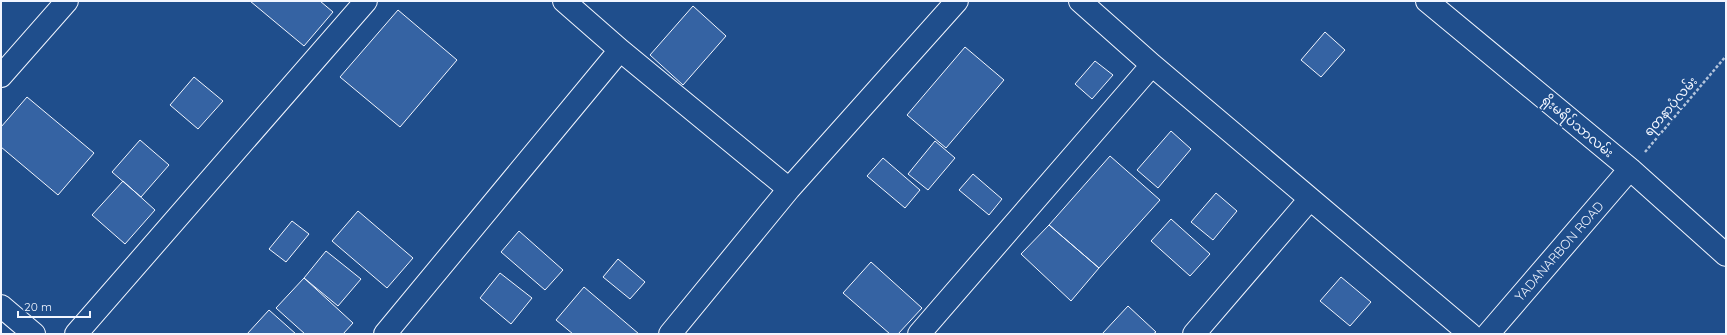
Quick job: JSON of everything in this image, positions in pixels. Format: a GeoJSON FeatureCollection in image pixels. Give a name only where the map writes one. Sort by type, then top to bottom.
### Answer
{"type":"FeatureCollection","features":[{"type":"Feature","properties":{"kind":"street"},"geometry":{"type":"LineString","coordinates":[[1,76],[67,1]]}},
{"type":"Feature","properties":{"kind":"street"},"geometry":{"type":"LineString","coordinates":[[76,334],[366,1]]}},
{"type":"Feature","properties":{"kind":"street"},"geometry":{"type":"LineString","coordinates":[[564,1],[620,50],[789,189]]}},
{"type":"Feature","properties":{"kind":"street"},"geometry":{"type":"LineString","coordinates":[[670,334],[789,189],[957,1]]}},
{"type":"Feature","properties":{"kind":"street"},"geometry":{"type":"LineString","coordinates":[[1080,1],[1152,65],[1310,200],[1470,334]]}},
{"type":"Feature","properties":{"kind":"street","name":"ရိုးမရိပ်သာလမ်း"},"geometry":{"type":"LineString","coordinates":[[1427,1],[1630,169],[1726,254]]}},
{"type":"Feature","properties":{"kind":"street"},"geometry":{"type":"LineString","coordinates":[[385,334],[620,50]]}},
{"type":"Feature","properties":{"kind":"street"},"geometry":{"type":"LineString","coordinates":[[919,334],[1152,65]]}},
{"type":"Feature","properties":{"kind":"street","name":"YADANARBON ROAD"},"geometry":{"type":"LineString","coordinates":[[1488,334],[1630,169]]}},
{"type":"Feature","properties":{"kind":"street"},"geometry":{"type":"LineString","coordinates":[[1194,334],[1310,200]]}},
{"type":"Feature","properties":{"kind":"street"},"geometry":{"type":"LineString","coordinates":[[1,306],[34,334]]}},
{"type":"Feature","properties":{"kind":"path","name":"ရတနာပုံလမ်း"},"geometry":{"type":"LineString","coordinates":[[1630,169],[1726,56]]}},
{"type":"Feature","properties":{"kind":"building"},"geometry":{"type":"Polygon","coordinates":[[[250,1],[320,1],[333,12],[304,46],[250,1]]]}},
{"type":"Feature","properties":{"kind":"building"},"geometry":{"type":"Polygon","coordinates":[[[693,6],[726,36],[683,85],[650,55],[693,6]]]}},
{"type":"Feature","properties":{"kind":"building"},"geometry":{"type":"Polygon","coordinates":[[[398,10],[457,60],[400,127],[340,77],[398,10]]]}},
{"type":"Feature","properties":{"kind":"building"},"geometry":{"type":"Polygon","coordinates":[[[1325,32],[1345,50],[1321,77],[1301,60],[1325,32]]]}},
{"type":"Feature","properties":{"kind":"building"},"geometry":{"type":"Polygon","coordinates":[[[965,47],[1004,80],[946,148],[907,115],[965,47]]]}},
{"type":"Feature","properties":{"kind":"building"},"geometry":{"type":"Polygon","coordinates":[[[1095,61],[1113,75],[1092,99],[1075,84],[1095,61]]]}},
{"type":"Feature","properties":{"kind":"building"},"geometry":{"type":"Polygon","coordinates":[[[194,77],[223,101],[198,129],[170,105],[194,77]]]}},
{"type":"Feature","properties":{"kind":"building"},"geometry":{"type":"Polygon","coordinates":[[[27,97],[94,153],[58,195],[1,147],[1,127],[27,97]]]}},
{"type":"Feature","properties":{"kind":"building"},"geometry":{"type":"Polygon","coordinates":[[[1171,131],[1191,149],[1158,188],[1137,170],[1171,131]]]}},
{"type":"Feature","properties":{"kind":"building"},"geometry":{"type":"Polygon","coordinates":[[[140,140],[169,165],[141,197],[112,172],[140,140]]]}},
{"type":"Feature","properties":{"kind":"building"},"geometry":{"type":"Polygon","coordinates":[[[935,141],[955,158],[928,190],[908,174],[935,141]]]}},
{"type":"Feature","properties":{"kind":"building"},"geometry":{"type":"Polygon","coordinates":[[[1110,156],[1160,200],[1099,268],[1049,225],[1110,156]]]}},
{"type":"Feature","properties":{"kind":"building"},"geometry":{"type":"Polygon","coordinates":[[[883,158],[920,190],[905,208],[867,176],[883,158]]]}},
{"type":"Feature","properties":{"kind":"building"},"geometry":{"type":"Polygon","coordinates":[[[973,174],[1002,199],[989,215],[959,190],[973,174]]]}},
{"type":"Feature","properties":{"kind":"building"},"geometry":{"type":"Polygon","coordinates":[[[123,181],[155,210],[125,244],[92,215],[123,181]]]}},
{"type":"Feature","properties":{"kind":"building"},"geometry":{"type":"Polygon","coordinates":[[[1216,193],[1237,211],[1213,240],[1191,222],[1216,193]]]}},
{"type":"Feature","properties":{"kind":"building"},"geometry":{"type":"Polygon","coordinates":[[[358,211],[413,258],[387,288],[332,241],[358,211]]]}},
{"type":"Feature","properties":{"kind":"building"},"geometry":{"type":"Polygon","coordinates":[[[1171,219],[1210,254],[1190,276],[1151,241],[1171,219]]]}},
{"type":"Feature","properties":{"kind":"building"},"geometry":{"type":"Polygon","coordinates":[[[292,221],[309,234],[286,262],[269,249],[292,221]]]}},
{"type":"Feature","properties":{"kind":"building"},"geometry":{"type":"Polygon","coordinates":[[[1049,225],[1099,268],[1071,301],[1021,254],[1049,225]]]}},
{"type":"Feature","properties":{"kind":"building"},"geometry":{"type":"Polygon","coordinates":[[[519,231],[563,270],[545,290],[501,252],[519,231]]]}},
{"type":"Feature","properties":{"kind":"building"},"geometry":{"type":"Polygon","coordinates":[[[326,251],[361,279],[338,306],[304,278],[326,251]]]}},
{"type":"Feature","properties":{"kind":"building"},"geometry":{"type":"Polygon","coordinates":[[[618,259],[645,282],[630,299],[603,277],[618,259]]]}},
{"type":"Feature","properties":{"kind":"building"},"geometry":{"type":"Polygon","coordinates":[[[871,262],[922,308],[898,334],[890,334],[843,293],[871,262]]]}},
{"type":"Feature","properties":{"kind":"building"},"geometry":{"type":"Polygon","coordinates":[[[500,273],[532,298],[511,324],[480,298],[500,273]]]}},
{"type":"Feature","properties":{"kind":"building"},"geometry":{"type":"Polygon","coordinates":[[[1341,277],[1371,302],[1350,326],[1320,301],[1341,277]]]}},
{"type":"Feature","properties":{"kind":"building"},"geometry":{"type":"Polygon","coordinates":[[[304,278],[353,323],[343,334],[305,334],[276,308],[304,278]]]}},
{"type":"Feature","properties":{"kind":"building"},"geometry":{"type":"Polygon","coordinates":[[[584,287],[639,334],[573,334],[556,320],[584,287]]]}},
{"type":"Feature","properties":{"kind":"building"},"geometry":{"type":"Polygon","coordinates":[[[1128,306],[1156,332],[1153,334],[1102,334],[1128,306]]]}},
{"type":"Feature","properties":{"kind":"building"},"geometry":{"type":"Polygon","coordinates":[[[269,310],[296,334],[247,334],[269,310]]]}}]}
